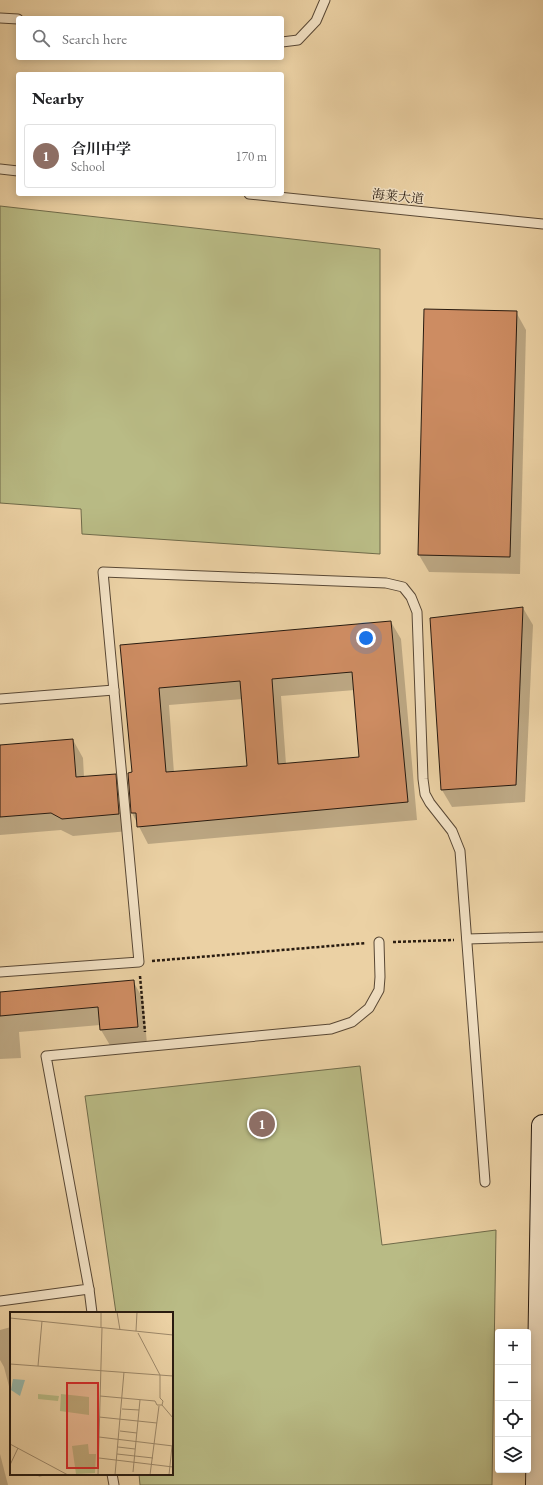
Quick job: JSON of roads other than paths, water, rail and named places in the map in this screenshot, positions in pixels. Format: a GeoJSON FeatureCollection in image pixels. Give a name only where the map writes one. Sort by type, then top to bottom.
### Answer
{"type":"FeatureCollection","features":[{"type":"Feature","properties":{"kind":"main road"},"geometry":{"type":"LineString","coordinates":[[537,1485],[543,1126]]}},
{"type":"Feature","properties":{"kind":"lane"},"geometry":{"type":"LineString","coordinates":[[284,42],[298,40],[316,21],[325,0]]}},
{"type":"Feature","properties":{"kind":"lane"},"geometry":{"type":"LineString","coordinates":[[0,18],[16,19]]}},
{"type":"Feature","properties":{"kind":"lane"},"geometry":{"type":"LineString","coordinates":[[0,169],[16,171]]}},
{"type":"Feature","properties":{"kind":"lane","name":"海莱大道"},"geometry":{"type":"LineString","coordinates":[[270,196],[543,224]]}},
{"type":"Feature","properties":{"kind":"lane"},"geometry":{"type":"LineString","coordinates":[[0,972],[139,962],[103,572],[386,583],[403,587],[411,597],[417,612],[423,779],[425,794],[430,803],[452,831],[460,851],[485,1182]]}},
{"type":"Feature","properties":{"kind":"lane"},"geometry":{"type":"LineString","coordinates":[[0,699],[114,690]]}},
{"type":"Feature","properties":{"kind":"lane"},"geometry":{"type":"LineString","coordinates":[[467,939],[543,937]]}},
{"type":"Feature","properties":{"kind":"lane"},"geometry":{"type":"LineString","coordinates":[[92,1312],[89,1289],[46,1056],[331,1029],[352,1022],[369,1008],[378,990],[380,977],[378,942]]}},
{"type":"Feature","properties":{"kind":"lane"},"geometry":{"type":"LineString","coordinates":[[0,1301],[89,1289]]}},
{"type":"Feature","properties":{"kind":"lane"},"geometry":{"type":"LineString","coordinates":[[112,1475],[114,1485]]}},
{"type":"Feature","properties":{"kind":"place","name":"合川中学"},"geometry":{"type":"Point","coordinates":[262,1124]}}]}
